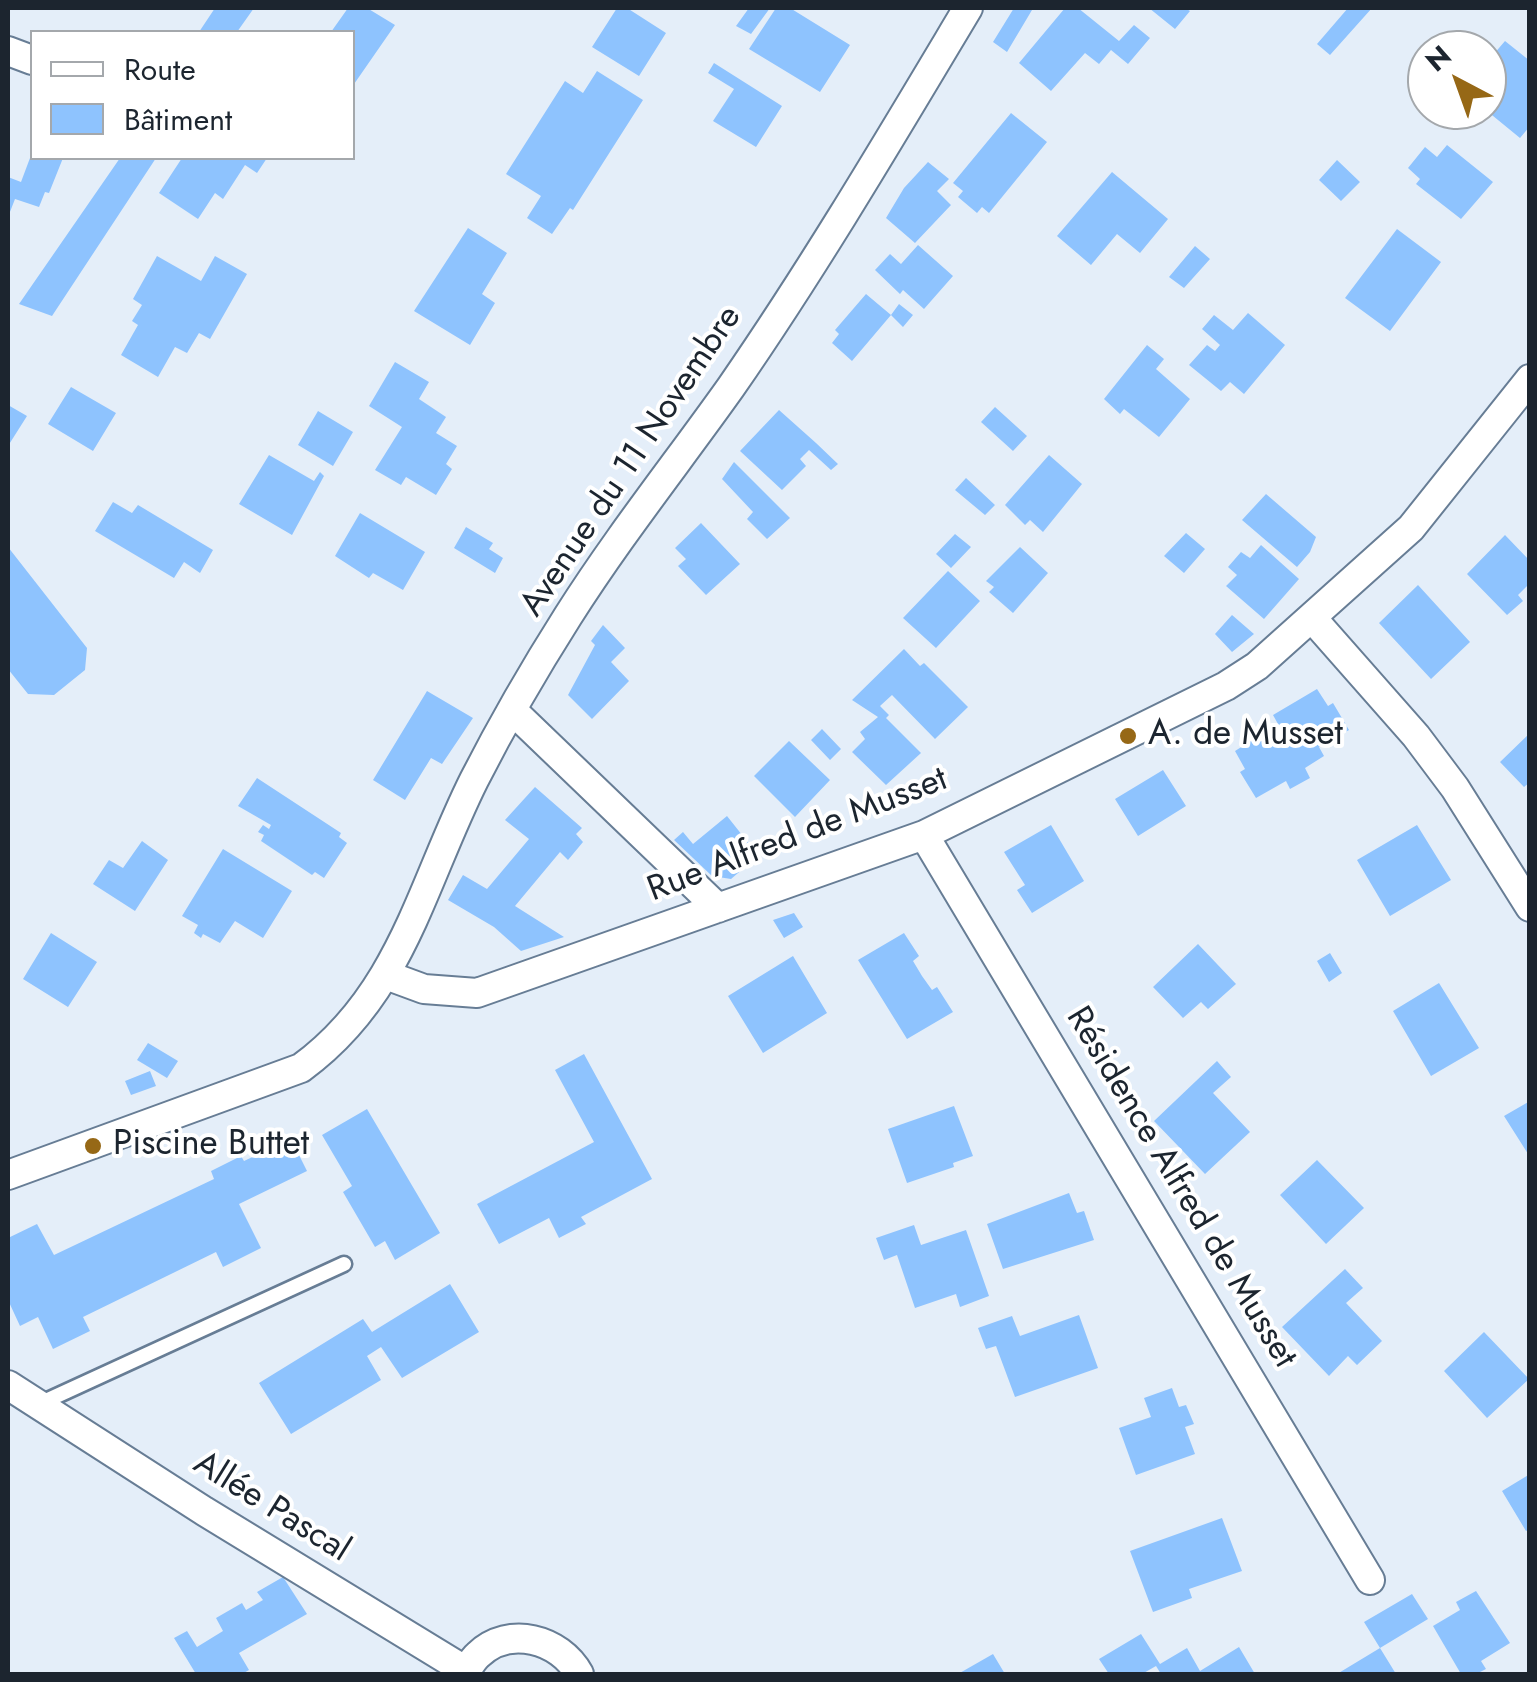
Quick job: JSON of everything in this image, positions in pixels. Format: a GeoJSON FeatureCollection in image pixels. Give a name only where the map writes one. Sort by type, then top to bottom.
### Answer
{"type":"FeatureCollection","features":[{"type":"Feature","properties":{"kind":"street","name":"Avenue du 11 Novembre"},"geometry":{"type":"LineString","coordinates":[[386,975],[474,780],[568,615],[811,266],[968,8]]}},
{"type":"Feature","properties":{"kind":"street","name":"Rue Alfred de Musset"},"geometry":{"type":"LineString","coordinates":[[386,975],[424,989],[477,993],[924,835],[1226,686],[1257,666],[1423,515],[1530,379]]}},
{"type":"Feature","properties":{"kind":"street"},"geometry":{"type":"LineString","coordinates":[[1312,618],[1416,736],[1456,788],[1530,907]]}},
{"type":"Feature","properties":{"kind":"street"},"geometry":{"type":"LineString","coordinates":[[513,711],[718,908]]}},
{"type":"Feature","properties":{"kind":"street","name":"Résidence Alfred de Musset"},"geometry":{"type":"LineString","coordinates":[[924,835],[1370,1580]]}},
{"type":"Feature","properties":{"kind":"street"},"geometry":{"type":"LineString","coordinates":[[8,1175],[301,1068],[330,1047],[386,975]]}},
{"type":"Feature","properties":{"kind":"street","name":"Allée Pascal"},"geometry":{"type":"LineString","coordinates":[[8,1385],[465,1673]]}},
{"type":"Feature","properties":{"kind":"street"},"geometry":{"type":"LineString","coordinates":[[465,1673],[478,1654],[505,1640],[528,1638],[556,1648],[579,1674]]}},
{"type":"Feature","properties":{"kind":"lane"},"geometry":{"type":"LineString","coordinates":[[38,1404],[344,1264]]}},
{"type":"Feature","properties":{"kind":"building"},"geometry":{"type":"Polygon","coordinates":[[[215,8],[254,8],[238,30],[200,30],[215,8]]]}},
{"type":"Feature","properties":{"kind":"building"},"geometry":{"type":"Polygon","coordinates":[[[348,8],[367,8],[395,25],[355,83],[355,30],[332,30],[348,8]]]}},
{"type":"Feature","properties":{"kind":"building"},"geometry":{"type":"Polygon","coordinates":[[[617,8],[627,8],[666,33],[639,76],[592,47],[617,8]]]}},
{"type":"Feature","properties":{"kind":"building"},"geometry":{"type":"Polygon","coordinates":[[[749,8],[770,8],[751,34],[736,26],[749,8]]]}},
{"type":"Feature","properties":{"kind":"building"},"geometry":{"type":"Polygon","coordinates":[[[776,8],[790,8],[850,45],[820,92],[749,49],[776,8]]]}},
{"type":"Feature","properties":{"kind":"building"},"geometry":{"type":"Polygon","coordinates":[[[1014,8],[1032,10],[1007,52],[993,42],[1014,8]]]}},
{"type":"Feature","properties":{"kind":"building"},"geometry":{"type":"Polygon","coordinates":[[[1065,8],[1078,8],[1119,41],[1134,25],[1150,38],[1128,64],[1111,50],[1099,64],[1085,53],[1051,91],[1019,63],[1065,8]]]}},
{"type":"Feature","properties":{"kind":"building"},"geometry":{"type":"Polygon","coordinates":[[[1149,8],[1185,8],[1190,11],[1175,29],[1149,8]]]}},
{"type":"Feature","properties":{"kind":"building"},"geometry":{"type":"Polygon","coordinates":[[[1348,8],[1372,8],[1330,55],[1317,44],[1348,8]]]}},
{"type":"Feature","properties":{"kind":"building"},"geometry":{"type":"Polygon","coordinates":[[[1507,43],[1530,61],[1530,126],[1520,138],[1507,127],[1507,43]]]}},
{"type":"Feature","properties":{"kind":"building"},"geometry":{"type":"Polygon","coordinates":[[[714,63],[782,106],[756,147],[713,121],[734,89],[708,73],[714,63]]]}},
{"type":"Feature","properties":{"kind":"building"},"geometry":{"type":"Polygon","coordinates":[[[597,71],[643,100],[573,210],[570,208],[552,234],[527,218],[541,196],[506,174],[565,81],[583,93],[597,71]]]}},
{"type":"Feature","properties":{"kind":"building"},"geometry":{"type":"Polygon","coordinates":[[[1011,113],[1047,142],[989,213],[982,207],[977,213],[958,197],[963,191],[953,183],[1011,113]]]}},
{"type":"Feature","properties":{"kind":"building"},"geometry":{"type":"Polygon","coordinates":[[[1447,145],[1493,182],[1461,219],[1416,184],[1420,179],[1408,168],[1425,147],[1437,157],[1447,145]]]}},
{"type":"Feature","properties":{"kind":"building"},"geometry":{"type":"Polygon","coordinates":[[[30,158],[62,160],[39,207],[15,199],[8,217],[8,177],[21,182],[30,158]]]}},
{"type":"Feature","properties":{"kind":"building"},"geometry":{"type":"Polygon","coordinates":[[[119,160],[155,160],[52,316],[19,304],[119,160]]]}},
{"type":"Feature","properties":{"kind":"building"},"geometry":{"type":"Polygon","coordinates":[[[181,160],[266,160],[257,173],[245,165],[223,199],[215,193],[198,219],[159,193],[181,160]]]}},
{"type":"Feature","properties":{"kind":"building"},"geometry":{"type":"Polygon","coordinates":[[[1337,160],[1360,182],[1341,201],[1319,180],[1337,160]]]}},
{"type":"Feature","properties":{"kind":"building"},"geometry":{"type":"Polygon","coordinates":[[[928,162],[949,179],[937,191],[951,205],[915,243],[886,218],[904,188],[928,162]]]}},
{"type":"Feature","properties":{"kind":"building"},"geometry":{"type":"Polygon","coordinates":[[[1112,172],[1168,219],[1140,253],[1117,234],[1091,265],[1057,236],[1112,172]]]}},
{"type":"Feature","properties":{"kind":"building"},"geometry":{"type":"Polygon","coordinates":[[[468,228],[507,253],[482,294],[495,303],[470,345],[414,311],[468,228]]]}},
{"type":"Feature","properties":{"kind":"building"},"geometry":{"type":"Polygon","coordinates":[[[1397,229],[1441,262],[1390,331],[1345,298],[1397,229]]]}},
{"type":"Feature","properties":{"kind":"building"},"geometry":{"type":"Polygon","coordinates":[[[918,245],[953,276],[924,309],[903,290],[900,294],[875,270],[890,254],[901,264],[918,245]]]}},
{"type":"Feature","properties":{"kind":"building"},"geometry":{"type":"Polygon","coordinates":[[[1195,246],[1210,259],[1184,288],[1169,277],[1195,246]]]}},
{"type":"Feature","properties":{"kind":"building"},"geometry":{"type":"Polygon","coordinates":[[[157,256],[201,281],[215,256],[247,274],[210,339],[199,333],[187,353],[175,347],[158,377],[121,355],[138,325],[132,321],[142,305],[133,299],[157,256]]]}},
{"type":"Feature","properties":{"kind":"building"},"geometry":{"type":"Polygon","coordinates":[[[866,294],[891,315],[852,361],[832,343],[839,334],[835,330],[866,294]]]}},
{"type":"Feature","properties":{"kind":"building"},"geometry":{"type":"Polygon","coordinates":[[[899,304],[913,315],[903,327],[891,315],[899,304]]]}},
{"type":"Feature","properties":{"kind":"building"},"geometry":{"type":"Polygon","coordinates":[[[1248,313],[1285,345],[1244,394],[1230,382],[1221,391],[1189,365],[1207,345],[1215,351],[1220,345],[1202,329],[1214,315],[1233,330],[1248,313]]]}},
{"type":"Feature","properties":{"kind":"building"},"geometry":{"type":"Polygon","coordinates":[[[1147,345],[1164,359],[1156,369],[1190,399],[1159,437],[1124,409],[1120,414],[1104,399],[1147,345]]]}},
{"type":"Feature","properties":{"kind":"building"},"geometry":{"type":"Polygon","coordinates":[[[395,362],[429,382],[419,399],[446,417],[436,433],[457,446],[446,464],[452,469],[436,495],[406,477],[401,485],[375,470],[402,427],[369,406],[395,362]]]}},
{"type":"Feature","properties":{"kind":"building"},"geometry":{"type":"Polygon","coordinates":[[[71,387],[116,413],[93,451],[48,424],[71,387]]]}},
{"type":"Feature","properties":{"kind":"building"},"geometry":{"type":"Polygon","coordinates":[[[8,405],[27,416],[8,446],[8,405]]]}},
{"type":"Feature","properties":{"kind":"building"},"geometry":{"type":"Polygon","coordinates":[[[995,407],[1027,436],[1013,451],[981,422],[995,407]]]}},
{"type":"Feature","properties":{"kind":"building"},"geometry":{"type":"Polygon","coordinates":[[[779,410],[838,464],[831,470],[809,450],[800,459],[806,466],[782,490],[740,451],[779,410]]]}},
{"type":"Feature","properties":{"kind":"building"},"geometry":{"type":"Polygon","coordinates":[[[318,411],[353,432],[333,466],[298,445],[318,411]]]}},
{"type":"Feature","properties":{"kind":"building"},"geometry":{"type":"Polygon","coordinates":[[[269,455],[314,481],[320,472],[324,476],[292,535],[239,504],[269,455]]]}},
{"type":"Feature","properties":{"kind":"building"},"geometry":{"type":"Polygon","coordinates":[[[1049,455],[1082,484],[1043,532],[1030,520],[1025,525],[1005,505],[1049,455]]]}},
{"type":"Feature","properties":{"kind":"building"},"geometry":{"type":"Polygon","coordinates":[[[734,462],[790,518],[767,539],[747,519],[753,512],[722,479],[734,462]]]}},
{"type":"Feature","properties":{"kind":"building"},"geometry":{"type":"Polygon","coordinates":[[[966,478],[995,505],[985,515],[955,490],[966,478]]]}},
{"type":"Feature","properties":{"kind":"building"},"geometry":{"type":"Polygon","coordinates":[[[1266,494],[1316,537],[1297,567],[1242,520],[1266,494]]]}},
{"type":"Feature","properties":{"kind":"building"},"geometry":{"type":"Polygon","coordinates":[[[113,502],[132,513],[138,505],[213,550],[200,573],[184,562],[174,578],[95,531],[113,502]]]}},
{"type":"Feature","properties":{"kind":"building"},"geometry":{"type":"Polygon","coordinates":[[[360,513],[425,552],[403,590],[373,573],[369,578],[335,556],[360,513]]]}},
{"type":"Feature","properties":{"kind":"building"},"geometry":{"type":"Polygon","coordinates":[[[701,523],[740,564],[706,595],[678,566],[686,559],[675,548],[701,523]]]}},
{"type":"Feature","properties":{"kind":"building"},"geometry":{"type":"Polygon","coordinates":[[[466,527],[493,543],[489,549],[503,558],[495,573],[454,548],[466,527]]]}},
{"type":"Feature","properties":{"kind":"building"},"geometry":{"type":"Polygon","coordinates":[[[1186,533],[1205,549],[1184,573],[1164,556],[1186,533]]]}},
{"type":"Feature","properties":{"kind":"building"},"geometry":{"type":"Polygon","coordinates":[[[955,534],[971,547],[951,568],[936,554],[955,534]]]}},
{"type":"Feature","properties":{"kind":"building"},"geometry":{"type":"Polygon","coordinates":[[[1505,535],[1530,561],[1530,583],[1518,595],[1523,601],[1507,615],[1467,574],[1505,535]]]}},
{"type":"Feature","properties":{"kind":"building"},"geometry":{"type":"Polygon","coordinates":[[[1261,545],[1299,579],[1264,619],[1226,586],[1237,575],[1228,567],[1241,552],[1250,558],[1261,545]]]}},
{"type":"Feature","properties":{"kind":"building"},"geometry":{"type":"Polygon","coordinates":[[[8,547],[87,648],[85,670],[54,695],[28,694],[8,669],[8,547]]]}},
{"type":"Feature","properties":{"kind":"building"},"geometry":{"type":"Polygon","coordinates":[[[1020,547],[1048,573],[1013,613],[989,592],[994,587],[986,581],[1020,547]]]}},
{"type":"Feature","properties":{"kind":"building"},"geometry":{"type":"Polygon","coordinates":[[[948,571],[980,601],[936,648],[903,618],[948,571]]]}},
{"type":"Feature","properties":{"kind":"building"},"geometry":{"type":"Polygon","coordinates":[[[1418,585],[1470,642],[1431,679],[1379,623],[1418,585]]]}},
{"type":"Feature","properties":{"kind":"building"},"geometry":{"type":"Polygon","coordinates":[[[1232,615],[1254,634],[1232,652],[1215,634],[1232,615]]]}},
{"type":"Feature","properties":{"kind":"building"},"geometry":{"type":"Polygon","coordinates":[[[603,625],[625,648],[611,662],[629,681],[592,719],[568,695],[595,645],[591,641],[603,625]]]}},
{"type":"Feature","properties":{"kind":"building"},"geometry":{"type":"Polygon","coordinates":[[[904,649],[920,666],[924,663],[968,707],[935,739],[892,695],[880,706],[889,715],[886,718],[921,753],[886,785],[852,752],[865,739],[860,732],[878,717],[852,700],[904,649]]]}},
{"type":"Feature","properties":{"kind":"building"},"geometry":{"type":"Polygon","coordinates":[[[1317,689],[1328,706],[1333,703],[1349,730],[1319,747],[1324,756],[1305,768],[1310,778],[1290,789],[1286,781],[1256,798],[1240,772],[1245,769],[1235,751],[1278,724],[1273,715],[1317,689]]]}},
{"type":"Feature","properties":{"kind":"building"},"geometry":{"type":"Polygon","coordinates":[[[427,691],[473,718],[442,764],[431,758],[405,800],[373,780],[427,691]]]}},
{"type":"Feature","properties":{"kind":"building"},"geometry":{"type":"Polygon","coordinates":[[[822,729],[841,749],[830,760],[811,740],[822,729]]]}},
{"type":"Feature","properties":{"kind":"building"},"geometry":{"type":"Polygon","coordinates":[[[1530,733],[1530,782],[1524,787],[1500,762],[1530,733]]]}},
{"type":"Feature","properties":{"kind":"building"},"geometry":{"type":"Polygon","coordinates":[[[789,741],[830,780],[795,817],[754,776],[789,741]]]}},
{"type":"Feature","properties":{"kind":"building"},"geometry":{"type":"Polygon","coordinates":[[[1163,770],[1186,806],[1138,836],[1115,799],[1163,770]]]}},
{"type":"Feature","properties":{"kind":"building"},"geometry":{"type":"Polygon","coordinates":[[[257,778],[341,833],[339,837],[347,843],[324,878],[315,872],[312,875],[261,841],[264,835],[258,832],[263,825],[269,829],[271,825],[238,806],[257,778]]]}},
{"type":"Feature","properties":{"kind":"building"},"geometry":{"type":"Polygon","coordinates":[[[535,787],[582,828],[576,834],[583,842],[568,860],[560,852],[515,906],[564,937],[521,951],[494,927],[448,900],[463,875],[487,889],[529,839],[505,820],[535,787]]]}},
{"type":"Feature","properties":{"kind":"building"},"geometry":{"type":"Polygon","coordinates":[[[727,816],[754,850],[740,861],[745,867],[731,879],[712,876],[674,840],[683,832],[693,844],[727,816]]]}},
{"type":"Feature","properties":{"kind":"building"},"geometry":{"type":"Polygon","coordinates":[[[1051,825],[1084,881],[1032,913],[1017,890],[1025,885],[1004,852],[1051,825]]]}},
{"type":"Feature","properties":{"kind":"building"},"geometry":{"type":"Polygon","coordinates":[[[1417,825],[1451,880],[1390,916],[1357,860],[1417,825]]]}},
{"type":"Feature","properties":{"kind":"building"},"geometry":{"type":"Polygon","coordinates":[[[142,841],[168,860],[135,911],[93,884],[109,860],[123,868],[142,841]]]}},
{"type":"Feature","properties":{"kind":"building"},"geometry":{"type":"Polygon","coordinates":[[[223,849],[292,891],[263,938],[235,921],[220,943],[203,934],[201,938],[194,933],[198,925],[182,916],[223,849]]]}},
{"type":"Feature","properties":{"kind":"building"},"geometry":{"type":"Polygon","coordinates":[[[794,913],[803,927],[784,938],[773,920],[794,913]]]}},
{"type":"Feature","properties":{"kind":"building"},"geometry":{"type":"Polygon","coordinates":[[[51,933],[97,962],[68,1007],[23,979],[51,933]]]}},
{"type":"Feature","properties":{"kind":"building"},"geometry":{"type":"Polygon","coordinates":[[[904,933],[919,956],[913,961],[922,976],[932,990],[937,987],[953,1012],[907,1039],[858,960],[904,933]]]}},
{"type":"Feature","properties":{"kind":"building"},"geometry":{"type":"Polygon","coordinates":[[[1198,944],[1236,984],[1208,1009],[1201,1002],[1183,1018],[1153,987],[1198,944]]]}},
{"type":"Feature","properties":{"kind":"building"},"geometry":{"type":"Polygon","coordinates":[[[1330,953],[1342,973],[1329,982],[1317,961],[1330,953]]]}},
{"type":"Feature","properties":{"kind":"building"},"geometry":{"type":"Polygon","coordinates":[[[793,956],[827,1013],[763,1053],[728,996],[793,956]]]}},
{"type":"Feature","properties":{"kind":"building"},"geometry":{"type":"Polygon","coordinates":[[[1439,983],[1479,1048],[1431,1076],[1393,1011],[1439,983]]]}},
{"type":"Feature","properties":{"kind":"building"},"geometry":{"type":"Polygon","coordinates":[[[148,1043],[178,1061],[167,1078],[137,1060],[148,1043]]]}},
{"type":"Feature","properties":{"kind":"building"},"geometry":{"type":"Polygon","coordinates":[[[584,1054],[652,1179],[581,1217],[586,1224],[559,1238],[549,1218],[499,1244],[477,1204],[594,1142],[555,1070],[584,1054]]]}},
{"type":"Feature","properties":{"kind":"building"},"geometry":{"type":"Polygon","coordinates":[[[1217,1061],[1231,1077],[1213,1093],[1250,1132],[1205,1174],[1154,1121],[1217,1061]]]}},
{"type":"Feature","properties":{"kind":"building"},"geometry":{"type":"Polygon","coordinates":[[[150,1071],[156,1086],[131,1095],[125,1081],[150,1071]]]}},
{"type":"Feature","properties":{"kind":"building"},"geometry":{"type":"Polygon","coordinates":[[[1530,1101],[1530,1157],[1504,1116],[1530,1101]]]}},
{"type":"Feature","properties":{"kind":"building"},"geometry":{"type":"Polygon","coordinates":[[[954,1106],[973,1156],[907,1183],[888,1129],[954,1106]]]}},
{"type":"Feature","properties":{"kind":"building"},"geometry":{"type":"Polygon","coordinates":[[[367,1109],[440,1233],[395,1260],[385,1241],[375,1247],[343,1192],[352,1186],[322,1135],[367,1109]]]}},
{"type":"Feature","properties":{"kind":"building"},"geometry":{"type":"Polygon","coordinates":[[[291,1139],[307,1171],[239,1204],[261,1248],[223,1267],[216,1252],[83,1317],[90,1331],[53,1349],[38,1317],[20,1326],[8,1300],[8,1238],[37,1224],[54,1255],[214,1179],[211,1171],[241,1156],[244,1161],[291,1139]]]}},
{"type":"Feature","properties":{"kind":"building"},"geometry":{"type":"Polygon","coordinates":[[[1317,1160],[1364,1208],[1326,1244],[1280,1195],[1317,1160]]]}},
{"type":"Feature","properties":{"kind":"building"},"geometry":{"type":"Polygon","coordinates":[[[1069,1193],[1077,1213],[1084,1211],[1094,1240],[1003,1269],[987,1224],[1069,1193]]]}},
{"type":"Feature","properties":{"kind":"building"},"geometry":{"type":"Polygon","coordinates":[[[914,1225],[921,1245],[966,1230],[989,1296],[960,1307],[956,1294],[915,1308],[897,1255],[884,1260],[876,1238],[914,1225]]]}},
{"type":"Feature","properties":{"kind":"building"},"geometry":{"type":"Polygon","coordinates":[[[1345,1269],[1363,1288],[1346,1303],[1382,1341],[1357,1365],[1348,1356],[1329,1376],[1282,1327],[1345,1269]]]}},
{"type":"Feature","properties":{"kind":"building"},"geometry":{"type":"Polygon","coordinates":[[[450,1284],[479,1332],[402,1378],[381,1347],[367,1356],[381,1380],[291,1434],[259,1383],[363,1319],[372,1332],[450,1284]]]}},
{"type":"Feature","properties":{"kind":"building"},"geometry":{"type":"Polygon","coordinates":[[[1079,1315],[1098,1368],[1015,1397],[996,1346],[986,1349],[978,1328],[1012,1316],[1020,1336],[1079,1315]]]}},
{"type":"Feature","properties":{"kind":"building"},"geometry":{"type":"Polygon","coordinates":[[[1484,1332],[1529,1379],[1487,1418],[1444,1371],[1484,1332]]]}},
{"type":"Feature","properties":{"kind":"building"},"geometry":{"type":"Polygon","coordinates":[[[1172,1388],[1179,1407],[1186,1405],[1194,1424],[1185,1427],[1195,1454],[1136,1475],[1119,1428],[1151,1417],[1144,1398],[1172,1388]]]}},
{"type":"Feature","properties":{"kind":"building"},"geometry":{"type":"Polygon","coordinates":[[[1530,1474],[1530,1529],[1526,1531],[1502,1491],[1530,1474]]]}},
{"type":"Feature","properties":{"kind":"building"},"geometry":{"type":"Polygon","coordinates":[[[1222,1518],[1242,1571],[1189,1589],[1192,1598],[1153,1612],[1130,1551],[1222,1518]]]}},
{"type":"Feature","properties":{"kind":"building"},"geometry":{"type":"Polygon","coordinates":[[[283,1577],[307,1614],[239,1653],[249,1670],[242,1674],[196,1674],[174,1638],[187,1631],[197,1647],[223,1631],[216,1618],[242,1603],[246,1610],[263,1600],[257,1592],[283,1577]]]}},
{"type":"Feature","properties":{"kind":"building"},"geometry":{"type":"Polygon","coordinates":[[[1476,1591],[1510,1643],[1481,1661],[1486,1669],[1461,1674],[1433,1626],[1460,1610],[1456,1602],[1476,1591]]]}},
{"type":"Feature","properties":{"kind":"building"},"geometry":{"type":"Polygon","coordinates":[[[1412,1594],[1428,1619],[1380,1648],[1364,1622],[1412,1594]]]}},
{"type":"Feature","properties":{"kind":"building"},"geometry":{"type":"Polygon","coordinates":[[[1141,1634],[1160,1664],[1187,1648],[1200,1671],[1239,1647],[1255,1674],[1161,1674],[1156,1666],[1142,1674],[1109,1674],[1099,1659],[1141,1634]]]}},
{"type":"Feature","properties":{"kind":"building"},"geometry":{"type":"Polygon","coordinates":[[[1380,1648],[1396,1674],[1337,1674],[1380,1648]]]}},
{"type":"Feature","properties":{"kind":"building"},"geometry":{"type":"Polygon","coordinates":[[[993,1654],[1005,1674],[958,1674],[993,1654]]]}},
{"type":"Feature","properties":{"kind":"place","name":"A. de Musset"},"geometry":{"type":"Point","coordinates":[1128,736]}},
{"type":"Feature","properties":{"kind":"place","name":"Piscine Buttet"},"geometry":{"type":"Point","coordinates":[93,1146]}}]}
